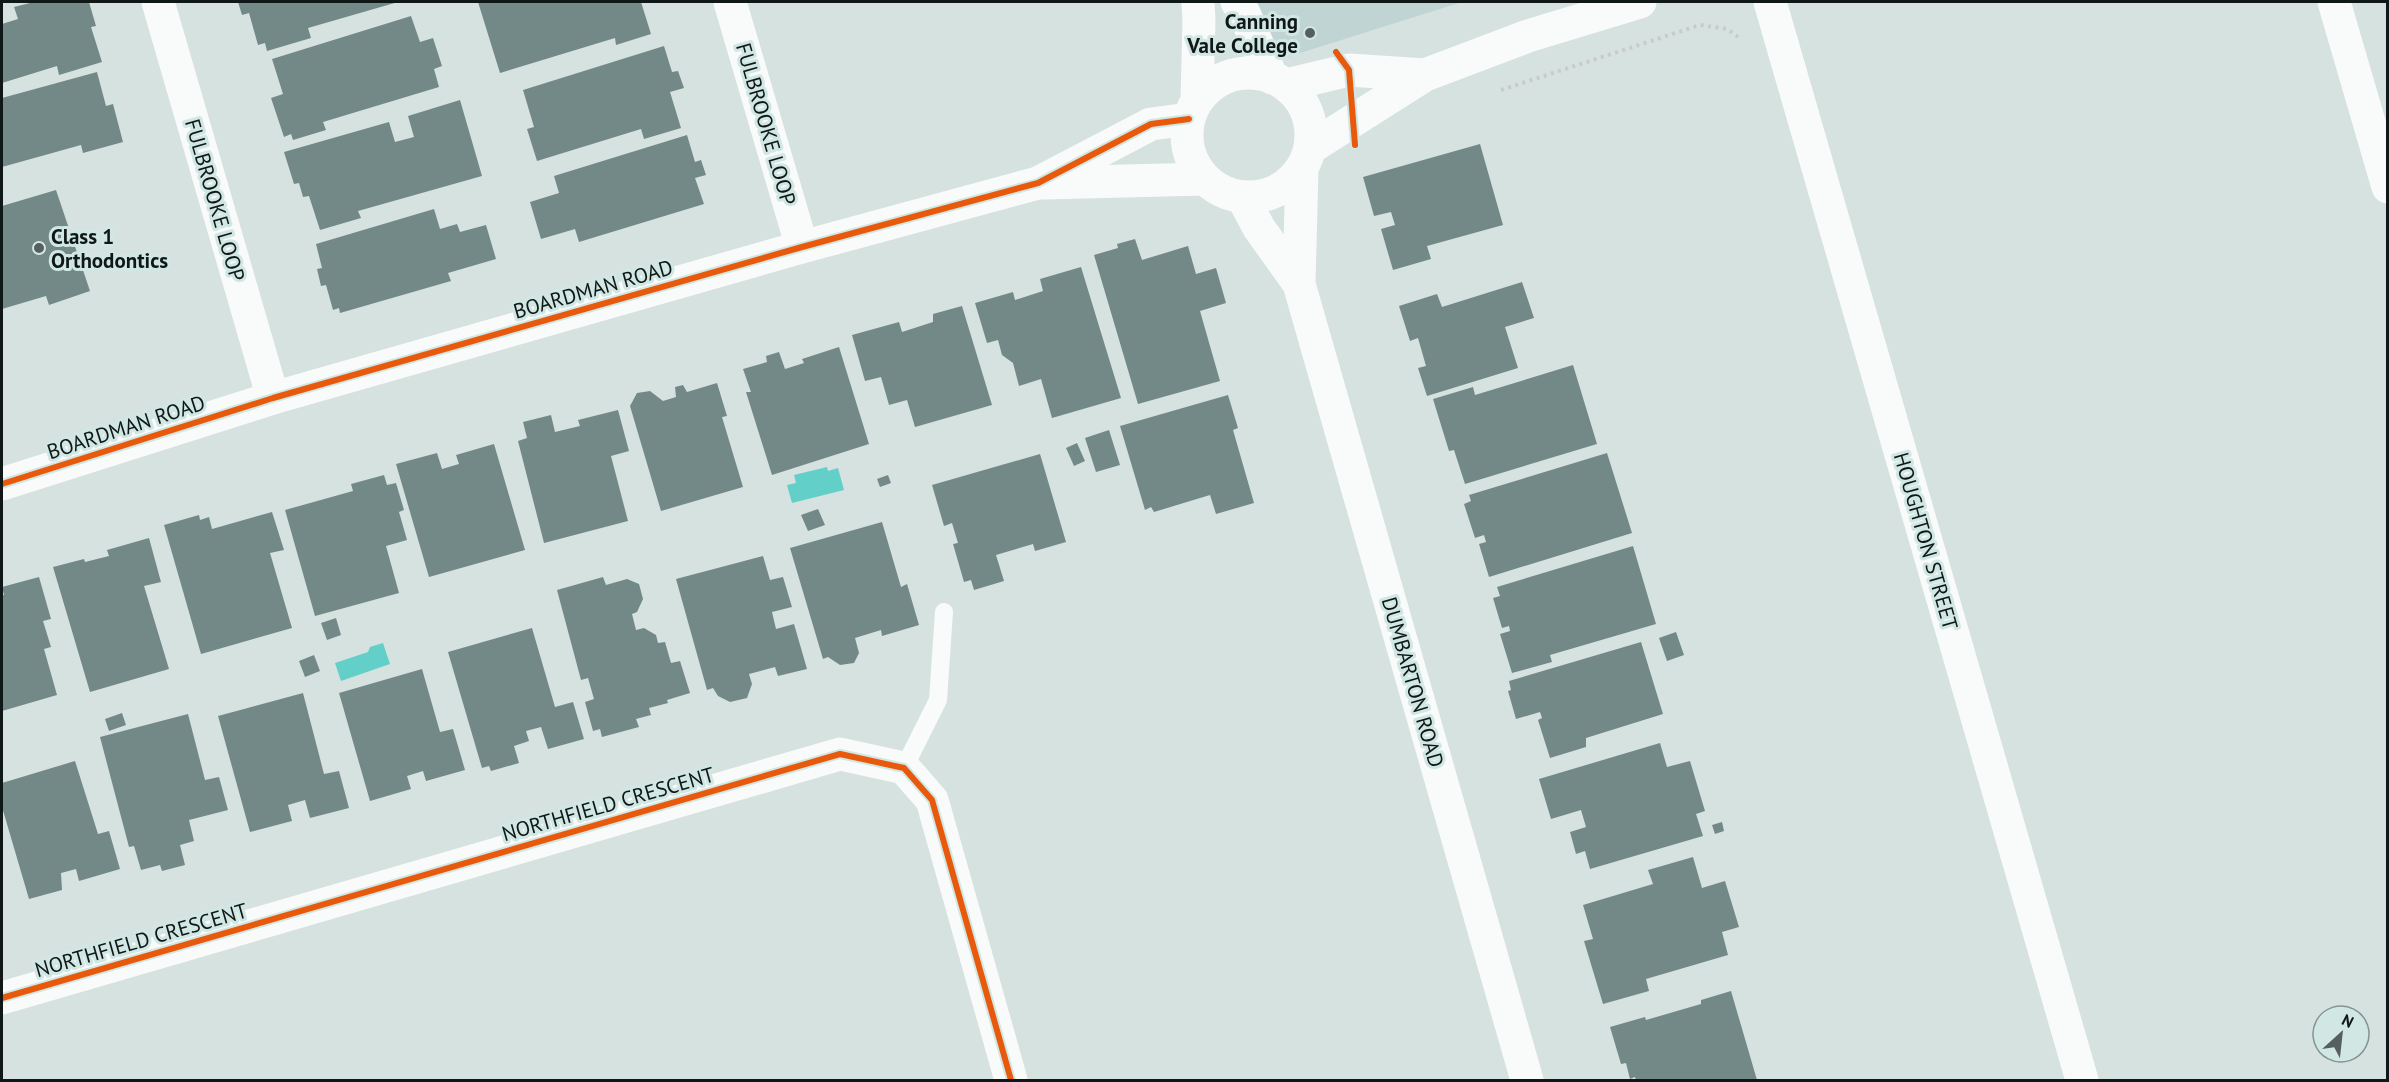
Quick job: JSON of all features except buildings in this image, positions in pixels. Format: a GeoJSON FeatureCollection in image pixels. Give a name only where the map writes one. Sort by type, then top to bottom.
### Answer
{"type":"FeatureCollection","features":[{"type":"Feature","properties":{"kind":"street","name":"FULBROOKE LOOP"},"geometry":{"type":"LineString","coordinates":[[158,2],[273,398]]}},
{"type":"Feature","properties":{"kind":"street","name":"FULBROOKE LOOP"},"geometry":{"type":"LineString","coordinates":[[730,2],[802,247]]}},
{"type":"Feature","properties":{"kind":"street"},"geometry":{"type":"LineString","coordinates":[[1193,110],[1212,85],[1231,76],[1251,73],[1279,82],[1298,98],[1307,113],[1311,131],[1306,158],[1291,182],[1277,191],[1260,197],[1243,198],[1222,192],[1205,179],[1192,162],[1186,141],[1193,110],[1199,21],[1198,2]]}},
{"type":"Feature","properties":{"kind":"street"},"geometry":{"type":"LineString","coordinates":[[1237,2],[1279,82]]}},
{"type":"Feature","properties":{"kind":"street"},"geometry":{"type":"LineString","coordinates":[[1306,158],[1425,75],[1528,36],[1640,2]]}},
{"type":"Feature","properties":{"kind":"street","name":"HOUGHTON STREET"},"geometry":{"type":"LineString","coordinates":[[1770,2],[2082,1080]]}},
{"type":"Feature","properties":{"kind":"street"},"geometry":{"type":"LineString","coordinates":[[2334,2],[2388,187]]}},
{"type":"Feature","properties":{"kind":"street"},"geometry":{"type":"LineString","coordinates":[[1279,82],[1349,69],[1425,75]]}},
{"type":"Feature","properties":{"kind":"street","name":"BOARDMAN ROAD"},"geometry":{"type":"LineString","coordinates":[[2,484],[273,398],[802,247],[1038,183],[1151,124],[1193,110]]}},
{"type":"Feature","properties":{"kind":"street","name":"DUMBARTON ROAD"},"geometry":{"type":"LineString","coordinates":[[1306,158],[1299,284],[1527,1080]]}},
{"type":"Feature","properties":{"kind":"street","name":"BOARDMAN ROAD"},"geometry":{"type":"LineString","coordinates":[[1038,183],[1205,179]]}},
{"type":"Feature","properties":{"kind":"street","name":"DUMBARTON ROAD"},"geometry":{"type":"LineString","coordinates":[[1243,198],[1259,228],[1299,284]]}},
{"type":"Feature","properties":{"kind":"street","name":"NORTHFIELD CRESCENT"},"geometry":{"type":"LineString","coordinates":[[2,998],[840,754],[904,768]]}},
{"type":"Feature","properties":{"kind":"street"},"geometry":{"type":"LineString","coordinates":[[904,768],[932,800],[1011,1080]]}},
{"type":"Feature","properties":{"kind":"lane"},"geometry":{"type":"LineString","coordinates":[[904,768],[938,700],[944,612]]}},
{"type":"Feature","properties":{"kind":"path"},"geometry":{"type":"LineString","coordinates":[[1495,92],[1701,25],[1726,29],[1742,40]]}},
{"type":"Feature","properties":{"kind":"shaded area","name":"Canning Vale College"},"geometry":{"type":"Polygon","coordinates":[[[1248,2],[1462,2],[1265,64],[1248,2]]]}},
{"type":"Feature","properties":{"kind":"water"},"geometry":{"type":"Polygon","coordinates":[[[827,467],[828,471],[838,468],[844,490],[792,503],[787,485],[796,483],[794,475],[827,467]]]}},
{"type":"Feature","properties":{"kind":"water"},"geometry":{"type":"Polygon","coordinates":[[[383,643],[390,664],[341,681],[335,663],[368,652],[370,647],[383,643]]]}},
{"type":"Feature","properties":{"kind":"cycle path"},"geometry":{"type":"LineString","coordinates":[[1336,52],[1349,70],[1355,145]]}},
{"type":"Feature","properties":{"kind":"cycle path"},"geometry":{"type":"LineString","coordinates":[[2,484],[273,398],[802,247],[1038,183],[1151,124],[1189,119]]}},
{"type":"Feature","properties":{"kind":"cycle path"},"geometry":{"type":"LineString","coordinates":[[2,998],[840,754],[904,768],[932,800],[1011,1080]]}},
{"type":"Feature","properties":{"kind":"place","name":"Canning Vale College"},"geometry":{"type":"Point","coordinates":[1310,33]}},
{"type":"Feature","properties":{"kind":"place","name":"Class 1 Orthodontics"},"geometry":{"type":"Point","coordinates":[39,248]}}]}
